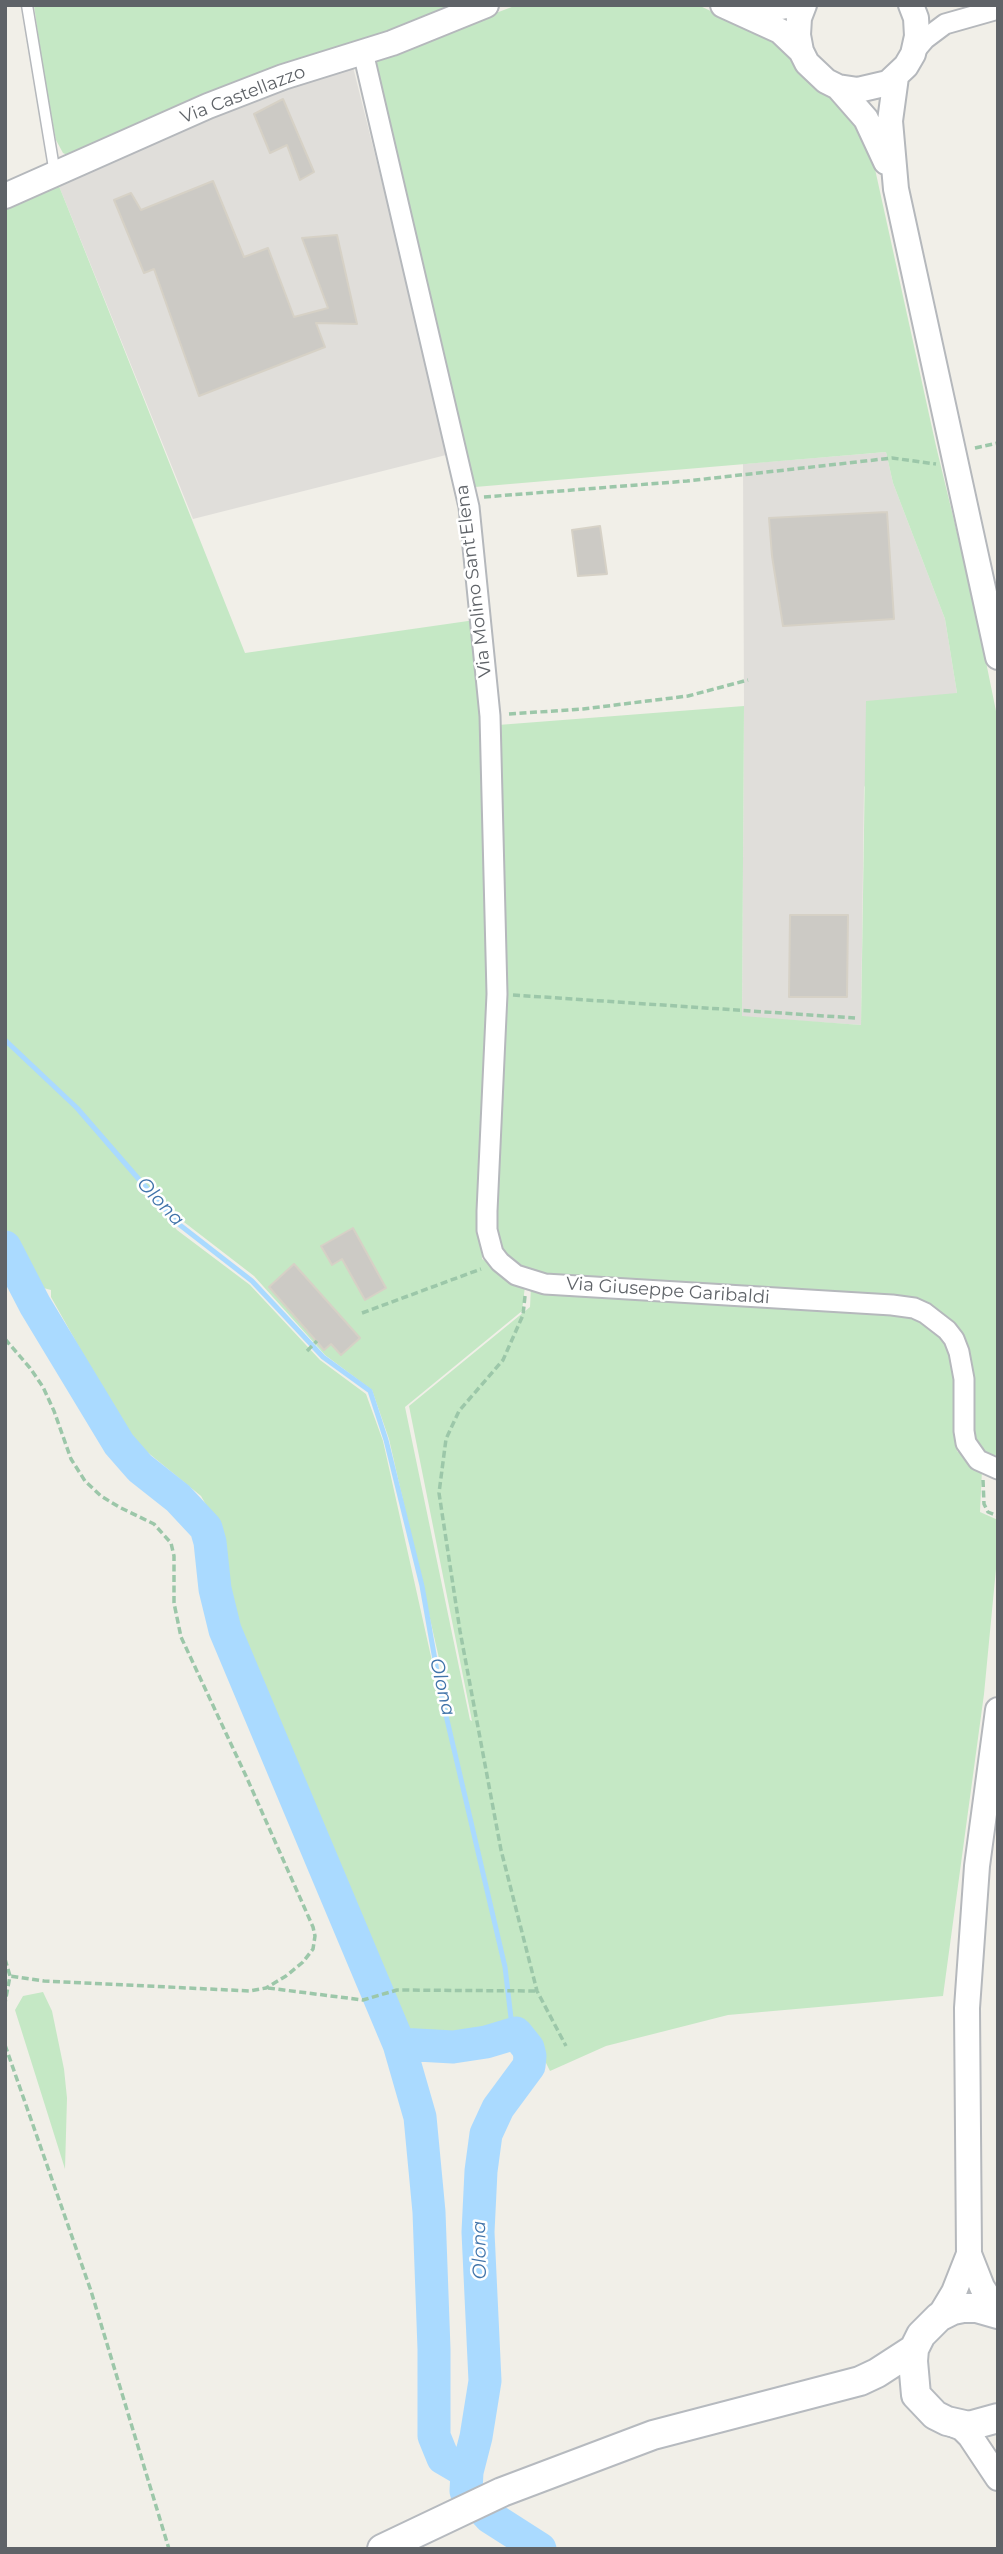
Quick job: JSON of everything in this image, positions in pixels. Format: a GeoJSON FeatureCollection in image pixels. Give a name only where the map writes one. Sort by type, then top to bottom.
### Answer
{"type":"FeatureCollection","features":[{"type":"Feature","properties":{"kind":"main road"},"geometry":{"type":"LineString","coordinates":[[916,2395],[912,2369],[914,2349],[921,2335],[939,2317],[953,2309],[963,2308],[998,2313]]}},
{"type":"Feature","properties":{"kind":"main road"},"geometry":{"type":"LineString","coordinates":[[382,2549],[502,2492],[653,2435],[860,2381],[914,2349]]}},
{"type":"Feature","properties":{"kind":"main road"},"geometry":{"type":"LineString","coordinates":[[860,2381],[892,2386],[916,2395],[925,2406],[947,2421],[969,2426],[981,2425],[998,2418]]}},
{"type":"Feature","properties":{"kind":"street","name":"Via Castellazzo"},"geometry":{"type":"LineString","coordinates":[[5,196],[258,87],[363,52],[486,5]]}},
{"type":"Feature","properties":{"kind":"street"},"geometry":{"type":"LineString","coordinates":[[724,5],[750,9],[792,5]]}},
{"type":"Feature","properties":{"kind":"street"},"geometry":{"type":"LineString","coordinates":[[724,5],[780,31],[802,51],[816,73],[838,87],[858,108],[881,146],[896,189],[998,657]]}},
{"type":"Feature","properties":{"kind":"street"},"geometry":{"type":"LineString","coordinates":[[802,51],[798,26],[804,5]]}},
{"type":"Feature","properties":{"kind":"street"},"geometry":{"type":"LineString","coordinates":[[911,5],[917,26],[913,54]]}},
{"type":"Feature","properties":{"kind":"street"},"geometry":{"type":"LineString","coordinates":[[964,5],[998,8]]}},
{"type":"Feature","properties":{"kind":"street"},"geometry":{"type":"LineString","coordinates":[[838,87],[848,90],[878,87],[896,77],[925,39],[945,24],[998,8]]}},
{"type":"Feature","properties":{"kind":"street","name":"Via Molino Sant'Elena"},"geometry":{"type":"LineString","coordinates":[[363,52],[467,499],[490,716],[497,994]]}},
{"type":"Feature","properties":{"kind":"street"},"geometry":{"type":"LineString","coordinates":[[896,77],[891,121],[896,189]]}},
{"type":"Feature","properties":{"kind":"street"},"geometry":{"type":"LineString","coordinates":[[497,994],[487,1211],[489,1239],[500,1262]]}},
{"type":"Feature","properties":{"kind":"street","name":"Via Giuseppe Garibaldi"},"geometry":{"type":"LineString","coordinates":[[500,1262],[516,1275],[545,1284],[914,1308],[940,1323],[954,1339],[962,1364],[966,1443],[978,1460],[991,1467]]}},
{"type":"Feature","properties":{"kind":"street"},"geometry":{"type":"LineString","coordinates":[[939,2317],[954,2291],[968,2254],[967,2008],[977,1866],[998,1710]]}},
{"type":"Feature","properties":{"kind":"street"},"geometry":{"type":"LineString","coordinates":[[968,2254],[982,2287],[998,2313]]}},
{"type":"Feature","properties":{"kind":"street"},"geometry":{"type":"LineString","coordinates":[[947,2421],[962,2428],[970,2436],[998,2477]]}},
{"type":"Feature","properties":{"kind":"street"},"geometry":{"type":"LineString","coordinates":[[998,2456],[998,2472]]}},
{"type":"Feature","properties":{"kind":"lane"},"geometry":{"type":"LineString","coordinates":[[27,5],[55,174]]}},
{"type":"Feature","properties":{"kind":"path"},"geometry":{"type":"LineString","coordinates":[[467,499],[687,481],[892,458],[955,467]]}},
{"type":"Feature","properties":{"kind":"path"},"geometry":{"type":"LineString","coordinates":[[490,716],[583,709],[688,696],[748,680]]}},
{"type":"Feature","properties":{"kind":"path"},"geometry":{"type":"LineString","coordinates":[[497,994],[855,1018]]}},
{"type":"Feature","properties":{"kind":"path"},"geometry":{"type":"LineString","coordinates":[[362,1313],[500,1262]]}},
{"type":"Feature","properties":{"kind":"path"},"geometry":{"type":"LineString","coordinates":[[528,1280],[523,1315],[503,1360],[459,1411],[446,1439],[439,1493],[460,1631],[499,1837],[537,1991],[566,2046]]}},
{"type":"Feature","properties":{"kind":"path"},"geometry":{"type":"LineString","coordinates":[[5,1339],[43,1387],[71,1460],[85,1481],[101,1496],[154,1524],[171,1543],[174,1556],[174,1604],[181,1637],[209,1693],[313,1927],[313,1949],[308,1956],[286,1976],[266,1988]]}},
{"type":"Feature","properties":{"kind":"path"},"geometry":{"type":"LineString","coordinates":[[307,1350],[317,1341]]}},
{"type":"Feature","properties":{"kind":"path"},"geometry":{"type":"LineString","coordinates":[[991,1467],[982,1472],[984,1504],[988,1512],[998,1516]]}},
{"type":"Feature","properties":{"kind":"path"},"geometry":{"type":"LineString","coordinates":[[5,1959],[10,1976],[5,2004]]}},
{"type":"Feature","properties":{"kind":"path"},"geometry":{"type":"LineString","coordinates":[[10,1976],[34,1980],[225,1990],[250,1991],[266,1988],[363,2000],[397,1990],[537,1991]]}},
{"type":"Feature","properties":{"kind":"path"},"geometry":{"type":"LineString","coordinates":[[5,2045],[90,2291],[169,2549]]}},
{"type":"Feature","properties":{"kind":"shaded area"},"geometry":{"type":"Polygon","coordinates":[[[352,63],[450,454],[193,519],[57,181],[124,151],[352,63]]]}},
{"type":"Feature","properties":{"kind":"shaded area"},"geometry":{"type":"Polygon","coordinates":[[[886,452],[893,483],[945,619],[957,693],[864,787],[861,1025],[742,1017],[743,464],[886,452]]]}},
{"type":"Feature","properties":{"kind":"green space"},"geometry":{"type":"Polygon","coordinates":[[[34,5],[477,5],[71,157],[63,153],[56,140],[34,5]]]}},
{"type":"Feature","properties":{"kind":"green space"},"geometry":{"type":"Polygon","coordinates":[[[517,5],[698,5],[787,47],[799,71],[848,114],[873,160],[936,446],[974,603],[998,721],[998,1456],[989,1455],[977,1447],[955,1327],[926,1304],[539,1276],[508,1261],[500,1246],[494,1222],[498,725],[744,706],[742,1016],[861,1025],[866,701],[957,693],[945,619],[893,483],[886,452],[475,487],[375,59],[517,5]]]}},
{"type":"Feature","properties":{"kind":"green space"},"geometry":{"type":"Polygon","coordinates":[[[57,181],[245,653],[475,620],[486,801],[488,1018],[482,1259],[525,1286],[522,1311],[405,1407],[470,1720],[472,1721],[409,1406],[530,1307],[531,1287],[908,1314],[932,1326],[943,1338],[954,1369],[953,1409],[957,1451],[982,1470],[980,1512],[998,1520],[998,1548],[984,1694],[943,1996],[728,2015],[606,2046],[550,2071],[529,2029],[506,2026],[462,2038],[403,2038],[385,1973],[319,1826],[283,1729],[238,1622],[229,1583],[223,1535],[201,1496],[130,1438],[51,1297],[51,1290],[5,1278],[5,206],[57,181]],[[150,1198],[177,1230],[250,1285],[320,1360],[366,1394],[383,1441],[436,1688],[442,1694],[441,1667],[389,1439],[372,1390],[325,1355],[254,1276],[180,1219],[166,1202],[150,1198]]]}},
{"type":"Feature","properties":{"kind":"green space"},"geometry":{"type":"Polygon","coordinates":[[[43,1992],[52,2011],[64,2069],[67,2098],[65,2169],[15,2010],[23,1996],[43,1992]]]}},
{"type":"Feature","properties":{"kind":"building"},"geometry":{"type":"Polygon","coordinates":[[[283,99],[314,172],[300,180],[287,145],[270,153],[254,114],[283,99]]]}},
{"type":"Feature","properties":{"kind":"building"},"geometry":{"type":"Polygon","coordinates":[[[213,181],[244,257],[268,248],[294,317],[328,308],[302,238],[337,235],[357,324],[316,323],[325,347],[199,396],[154,269],[144,273],[114,200],[131,193],[141,210],[213,181]]]}},
{"type":"Feature","properties":{"kind":"building"},"geometry":{"type":"Polygon","coordinates":[[[887,512],[894,619],[783,626],[769,518],[887,512]]]}},
{"type":"Feature","properties":{"kind":"building"},"geometry":{"type":"Polygon","coordinates":[[[600,526],[607,574],[578,576],[572,530],[600,526]]]}},
{"type":"Feature","properties":{"kind":"building"},"geometry":{"type":"Polygon","coordinates":[[[790,915],[848,915],[847,997],[789,997],[790,915]]]}},
{"type":"Feature","properties":{"kind":"building"},"geometry":{"type":"Polygon","coordinates":[[[353,1228],[386,1288],[365,1300],[342,1259],[332,1265],[321,1246],[353,1228]]]}},
{"type":"Feature","properties":{"kind":"building"},"geometry":{"type":"Polygon","coordinates":[[[294,1264],[360,1338],[341,1355],[331,1344],[324,1350],[269,1287],[294,1264]]]}},
{"type":"Feature","properties":{"kind":"waterway","name":"Olona"},"geometry":{"type":"LineString","coordinates":[[5,1040],[77,1108],[176,1222],[252,1281],[323,1357],[370,1391],[386,1440],[422,1586],[441,1694],[505,1967],[511,2018],[516,2033]]}},
{"type":"Feature","properties":{"kind":"waterway","name":"Olona"},"geometry":{"type":"LineString","coordinates":[[5,1247],[35,1305],[119,1444],[140,1468],[178,1498],[206,1528],[215,1589],[225,1630],[399,2044],[420,2117],[429,2212],[434,2436],[443,2458],[467,2472],[466,2491],[490,2517],[540,2549]]}},
{"type":"Feature","properties":{"kind":"waterway","name":"Olona"},"geometry":{"type":"LineString","coordinates":[[399,2044],[453,2047],[486,2042],[516,2033],[528,2048],[530,2056],[529,2066],[498,2108],[486,2134],[478,2232],[485,2381],[467,2472]]}}]}
